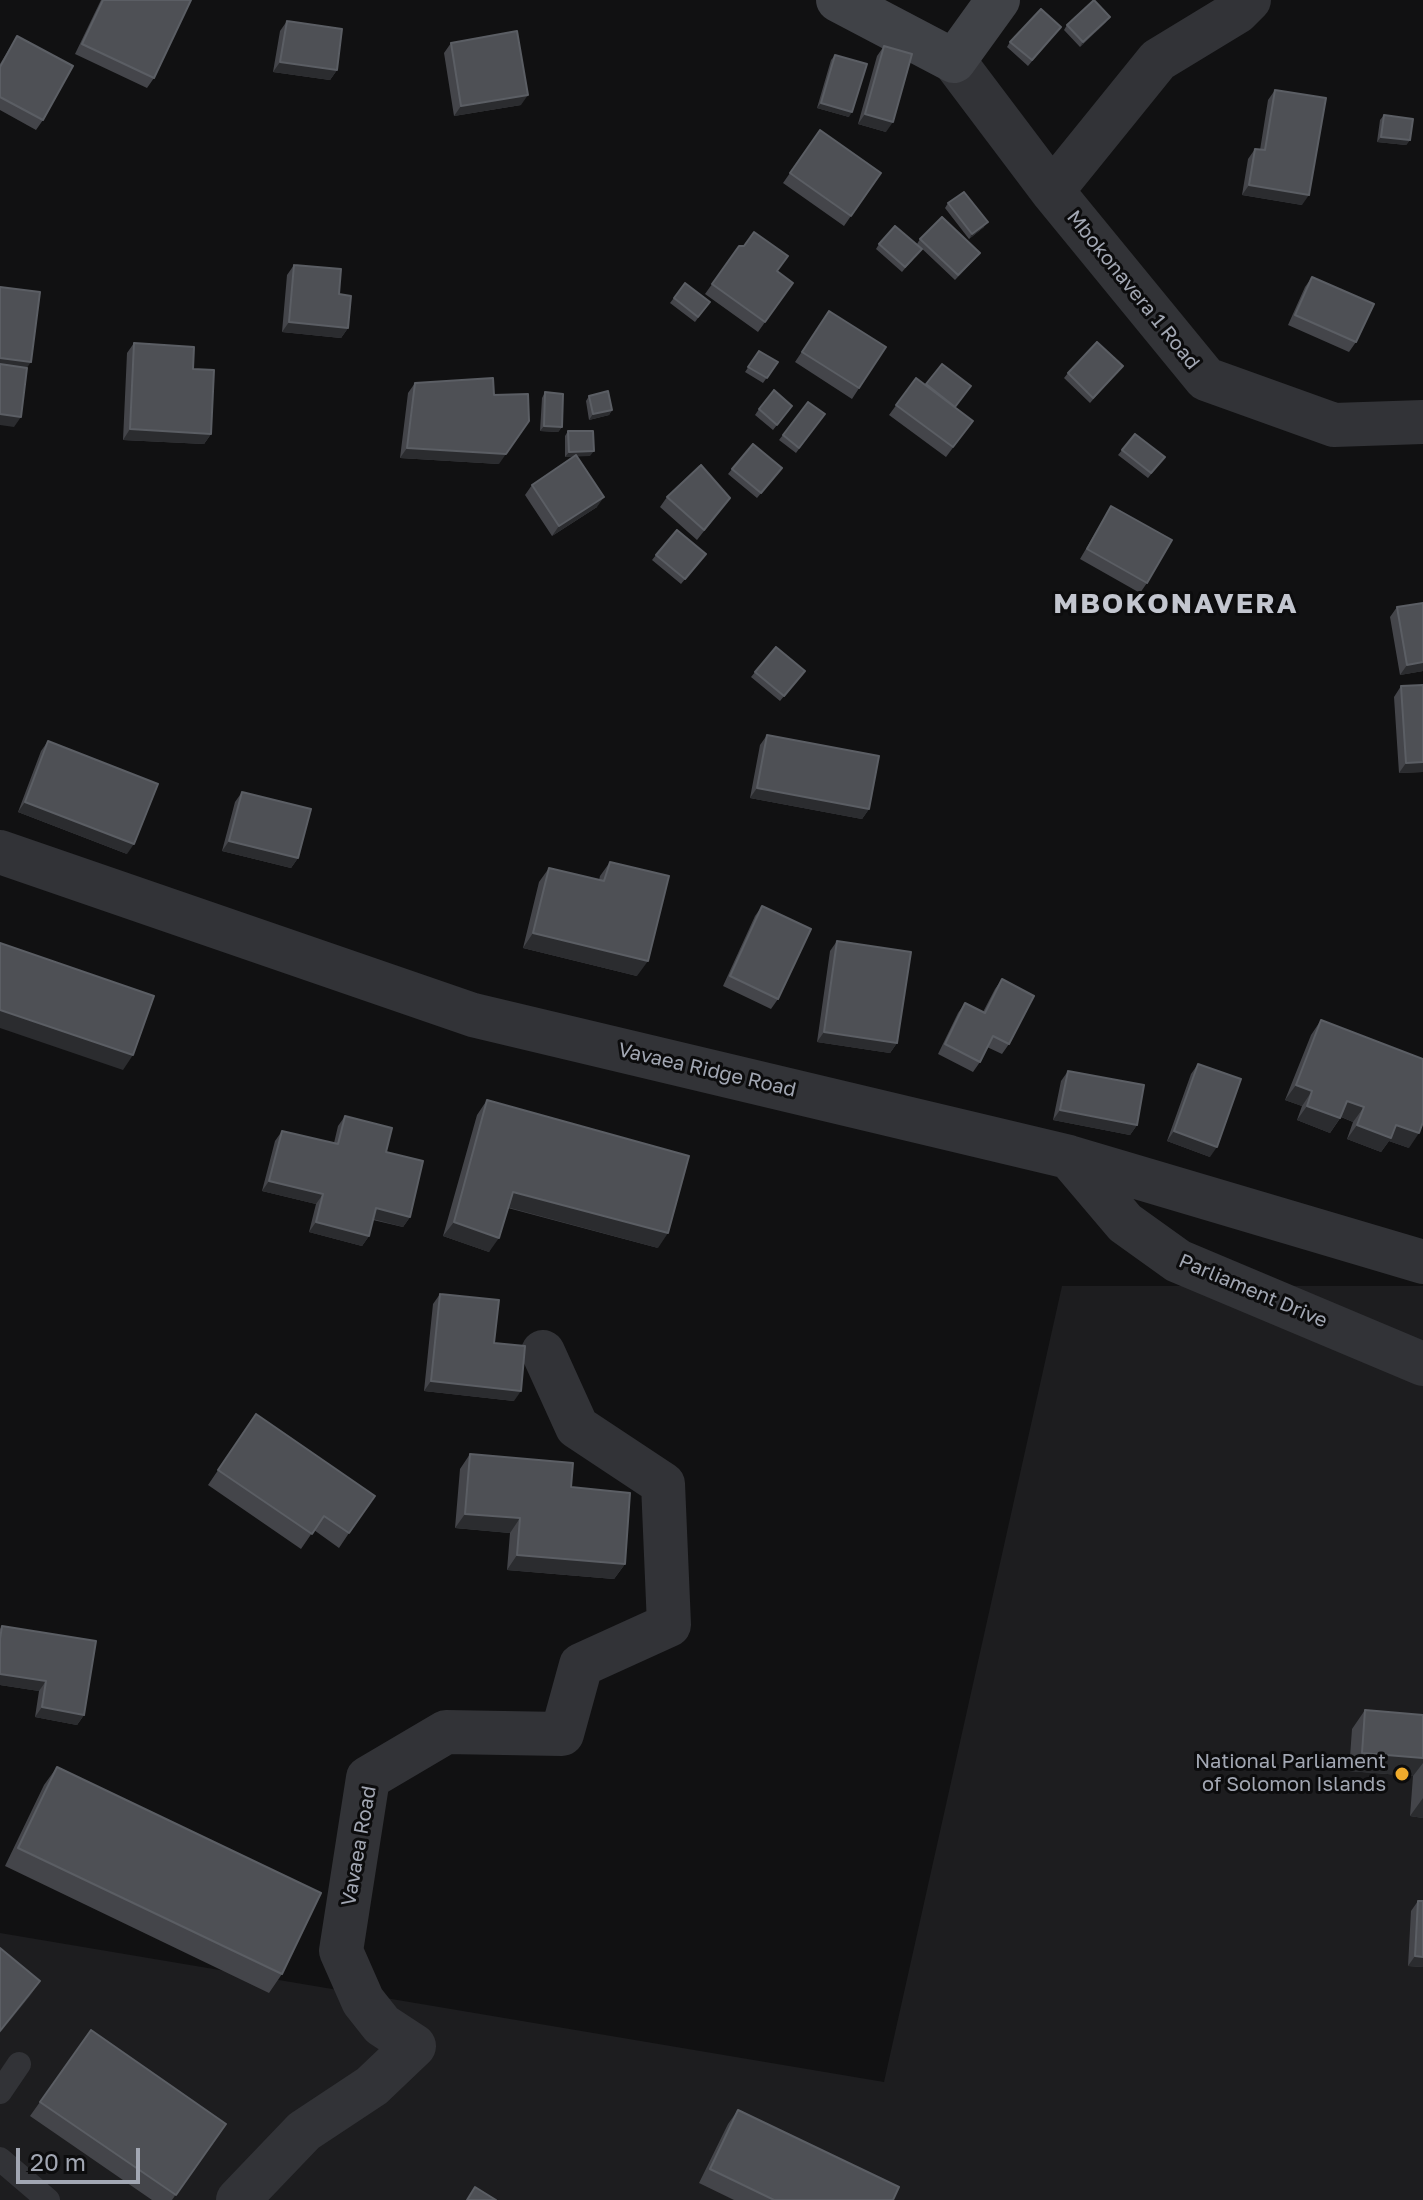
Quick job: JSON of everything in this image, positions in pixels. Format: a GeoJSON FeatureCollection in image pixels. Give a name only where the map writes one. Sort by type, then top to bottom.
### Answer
{"type":"FeatureCollection","features":[{"type":"Feature","properties":{"kind":"street"},"geometry":{"type":"LineString","coordinates":[[838,0],[954,61],[998,0]]}},
{"type":"Feature","properties":{"kind":"street"},"geometry":{"type":"LineString","coordinates":[[1052,191],[1158,60],[1237,12],[1249,0]]}},
{"type":"Feature","properties":{"kind":"street","name":"Mbokonavera 1 Road"},"geometry":{"type":"LineString","coordinates":[[954,61],[1052,191],[1206,379],[1334,425],[1423,422]]}},
{"type":"Feature","properties":{"kind":"street","name":"Vavaea Ridge Road"},"geometry":{"type":"LineString","coordinates":[[0,852],[473,1015],[1069,1157],[1423,1262]]}},
{"type":"Feature","properties":{"kind":"street","name":"Parliament Drive"},"geometry":{"type":"LineString","coordinates":[[1069,1157],[1125,1223],[1178,1261],[1423,1364]]}},
{"type":"Feature","properties":{"kind":"street","name":"Vavaea Road"},"geometry":{"type":"LineString","coordinates":[[238,2200],[304,2131],[372,2086],[414,2046],[382,2025],[363,2001],[341,1951],[368,1778],[446,1732],[562,1734],[581,1665],[669,1625],[663,1484],[577,1427],[543,1352]]}},
{"type":"Feature","properties":{"kind":"lane"},"geometry":{"type":"LineString","coordinates":[[0,2092],[19,2064]]}},
{"type":"Feature","properties":{"kind":"lane"},"geometry":{"type":"LineString","coordinates":[[0,2159],[48,2200]]}},
{"type":"Feature","properties":{"kind":"shaded area"},"geometry":{"type":"Polygon","coordinates":[[[1062,1286],[1423,1286],[1423,2200],[0,2200],[0,1933],[884,2082],[1062,1286]]]}},
{"type":"Feature","properties":{"kind":"building"},"geometry":{"type":"Polygon","coordinates":[[[103,0],[191,0],[154,78],[82,44],[103,0]]]}},
{"type":"Feature","properties":{"kind":"building"},"geometry":{"type":"Polygon","coordinates":[[[1094,0],[1110,17],[1083,42],[1067,25],[1094,0]]]}},
{"type":"Feature","properties":{"kind":"building"},"geometry":{"type":"Polygon","coordinates":[[[1041,9],[1061,27],[1032,60],[1010,42],[1041,9]]]}},
{"type":"Feature","properties":{"kind":"building"},"geometry":{"type":"Polygon","coordinates":[[[287,21],[342,29],[337,70],[280,62],[287,21]]]}},
{"type":"Feature","properties":{"kind":"building"},"geometry":{"type":"Polygon","coordinates":[[[517,31],[528,95],[461,106],[451,43],[517,31]]]}},
{"type":"Feature","properties":{"kind":"building"},"geometry":{"type":"Polygon","coordinates":[[[17,36],[73,66],[43,120],[0,97],[0,67],[17,36]]]}},
{"type":"Feature","properties":{"kind":"building"},"geometry":{"type":"Polygon","coordinates":[[[884,46],[912,54],[893,122],[865,114],[884,46]]]}},
{"type":"Feature","properties":{"kind":"building"},"geometry":{"type":"Polygon","coordinates":[[[835,55],[867,64],[852,112],[821,103],[835,55]]]}},
{"type":"Feature","properties":{"kind":"building"},"geometry":{"type":"Polygon","coordinates":[[[1275,90],[1326,98],[1309,195],[1249,185],[1255,149],[1265,150],[1275,90]]]}},
{"type":"Feature","properties":{"kind":"building"},"geometry":{"type":"Polygon","coordinates":[[[1384,115],[1413,119],[1410,140],[1381,137],[1384,115]]]}},
{"type":"Feature","properties":{"kind":"building"},"geometry":{"type":"Polygon","coordinates":[[[820,130],[881,173],[851,216],[790,173],[820,130]]]}},
{"type":"Feature","properties":{"kind":"building"},"geometry":{"type":"Polygon","coordinates":[[[964,192],[988,222],[972,234],[948,203],[964,192]]]}},
{"type":"Feature","properties":{"kind":"building"},"geometry":{"type":"Polygon","coordinates":[[[942,217],[980,253],[958,275],[920,239],[942,217]]]}},
{"type":"Feature","properties":{"kind":"building"},"geometry":{"type":"Polygon","coordinates":[[[895,226],[922,249],[905,267],[879,244],[895,226]]]}},
{"type":"Feature","properties":{"kind":"building"},"geometry":{"type":"Polygon","coordinates":[[[754,232],[788,256],[777,271],[793,283],[765,322],[712,284],[739,246],[744,246],[754,232]]]}},
{"type":"Feature","properties":{"kind":"building"},"geometry":{"type":"Polygon","coordinates":[[[294,265],[341,269],[339,294],[351,296],[348,328],[289,322],[294,265]]]}},
{"type":"Feature","properties":{"kind":"building"},"geometry":{"type":"Polygon","coordinates":[[[1312,277],[1374,304],[1356,342],[1295,315],[1312,277]]]}},
{"type":"Feature","properties":{"kind":"building"},"geometry":{"type":"Polygon","coordinates":[[[685,283],[710,302],[698,317],[674,298],[685,283]]]}},
{"type":"Feature","properties":{"kind":"building"},"geometry":{"type":"Polygon","coordinates":[[[0,287],[40,292],[31,362],[0,358],[0,287]]]}},
{"type":"Feature","properties":{"kind":"building"},"geometry":{"type":"Polygon","coordinates":[[[829,311],[886,347],[859,388],[802,352],[829,311]]]}},
{"type":"Feature","properties":{"kind":"building"},"geometry":{"type":"Polygon","coordinates":[[[1097,342],[1123,366],[1093,398],[1068,373],[1097,342]]]}},
{"type":"Feature","properties":{"kind":"building"},"geometry":{"type":"Polygon","coordinates":[[[134,343],[194,347],[193,369],[214,370],[211,434],[130,429],[134,343]]]}},
{"type":"Feature","properties":{"kind":"building"},"geometry":{"type":"Polygon","coordinates":[[[759,351],[778,362],[767,378],[748,367],[759,351]]]}},
{"type":"Feature","properties":{"kind":"building"},"geometry":{"type":"Polygon","coordinates":[[[0,364],[27,368],[21,417],[0,414],[0,364]]]}},
{"type":"Feature","properties":{"kind":"building"},"geometry":{"type":"Polygon","coordinates":[[[942,364],[971,386],[955,407],[926,384],[942,364]]]}},
{"type":"Feature","properties":{"kind":"building"},"geometry":{"type":"Polygon","coordinates":[[[493,378],[494,395],[528,394],[529,421],[506,454],[407,448],[415,383],[493,378]]]}},
{"type":"Feature","properties":{"kind":"building"},"geometry":{"type":"Polygon","coordinates":[[[916,378],[973,421],[953,447],[896,405],[916,378]]]}},
{"type":"Feature","properties":{"kind":"building"},"geometry":{"type":"Polygon","coordinates":[[[774,390],[792,406],[777,425],[759,409],[774,390]]]}},
{"type":"Feature","properties":{"kind":"building"},"geometry":{"type":"Polygon","coordinates":[[[608,391],[612,410],[593,414],[589,396],[608,391]]]}},
{"type":"Feature","properties":{"kind":"building"},"geometry":{"type":"Polygon","coordinates":[[[545,392],[563,394],[562,427],[544,426],[545,392]]]}},
{"type":"Feature","properties":{"kind":"building"},"geometry":{"type":"Polygon","coordinates":[[[808,402],[825,414],[799,448],[783,435],[808,402]]]}},
{"type":"Feature","properties":{"kind":"building"},"geometry":{"type":"Polygon","coordinates":[[[568,431],[593,431],[594,451],[569,452],[568,431]]]}},
{"type":"Feature","properties":{"kind":"building"},"geometry":{"type":"Polygon","coordinates":[[[1135,434],[1165,457],[1151,473],[1122,450],[1135,434]]]}},
{"type":"Feature","properties":{"kind":"building"},"geometry":{"type":"Polygon","coordinates":[[[753,444],[782,468],[761,493],[732,469],[753,444]]]}},
{"type":"Feature","properties":{"kind":"building"},"geometry":{"type":"Polygon","coordinates":[[[576,455],[604,497],[559,526],[532,485],[576,455]]]}},
{"type":"Feature","properties":{"kind":"building"},"geometry":{"type":"Polygon","coordinates":[[[701,465],[730,498],[704,530],[667,497],[701,465]]]}},
{"type":"Feature","properties":{"kind":"building"},"geometry":{"type":"Polygon","coordinates":[[[1111,506],[1172,540],[1147,583],[1087,549],[1111,506]]]}},
{"type":"Feature","properties":{"kind":"building"},"geometry":{"type":"Polygon","coordinates":[[[677,530],[706,554],[685,579],[656,555],[677,530]]]}},
{"type":"Feature","properties":{"kind":"building"},"geometry":{"type":"Polygon","coordinates":[[[1423,603],[1423,662],[1407,665],[1397,607],[1423,603]]]}},
{"type":"Feature","properties":{"kind":"building"},"geometry":{"type":"Polygon","coordinates":[[[776,647],[805,671],[784,696],[755,672],[776,647]]]}},
{"type":"Feature","properties":{"kind":"building"},"geometry":{"type":"Polygon","coordinates":[[[1423,685],[1423,762],[1406,763],[1401,686],[1423,685]]]}},
{"type":"Feature","properties":{"kind":"building"},"geometry":{"type":"Polygon","coordinates":[[[767,735],[879,756],[869,809],[757,788],[767,735]]]}},
{"type":"Feature","properties":{"kind":"building"},"geometry":{"type":"Polygon","coordinates":[[[48,741],[158,784],[134,844],[25,802],[48,741]]]}},
{"type":"Feature","properties":{"kind":"building"},"geometry":{"type":"Polygon","coordinates":[[[242,792],[311,809],[298,858],[229,841],[242,792]]]}},
{"type":"Feature","properties":{"kind":"building"},"geometry":{"type":"Polygon","coordinates":[[[610,862],[669,876],[648,961],[533,933],[549,868],[604,881],[610,862]]]}},
{"type":"Feature","properties":{"kind":"building"},"geometry":{"type":"Polygon","coordinates":[[[762,906],[811,929],[778,999],[730,976],[762,906]]]}},
{"type":"Feature","properties":{"kind":"building"},"geometry":{"type":"Polygon","coordinates":[[[837,941],[911,952],[897,1043],[824,1032],[837,941]]]}},
{"type":"Feature","properties":{"kind":"building"},"geometry":{"type":"Polygon","coordinates":[[[0,943],[154,996],[133,1055],[0,1010],[0,943]]]}},
{"type":"Feature","properties":{"kind":"building"},"geometry":{"type":"Polygon","coordinates":[[[1002,979],[1034,996],[1009,1044],[993,1036],[980,1062],[945,1044],[965,1003],[985,1013],[1002,979]]]}},
{"type":"Feature","properties":{"kind":"building"},"geometry":{"type":"Polygon","coordinates":[[[1321,1020],[1423,1059],[1423,1122],[1419,1133],[1396,1125],[1391,1138],[1357,1125],[1364,1107],[1347,1101],[1340,1118],[1307,1106],[1312,1091],[1296,1085],[1321,1020]]]}},
{"type":"Feature","properties":{"kind":"building"},"geometry":{"type":"Polygon","coordinates":[[[1198,1064],[1241,1079],[1217,1147],[1174,1131],[1198,1064]]]}},
{"type":"Feature","properties":{"kind":"building"},"geometry":{"type":"Polygon","coordinates":[[[1068,1071],[1144,1085],[1137,1125],[1060,1110],[1068,1071]]]}},
{"type":"Feature","properties":{"kind":"building"},"geometry":{"type":"Polygon","coordinates":[[[487,1100],[689,1156],[668,1233],[513,1192],[499,1238],[454,1222],[487,1100]]]}},
{"type":"Feature","properties":{"kind":"building"},"geometry":{"type":"Polygon","coordinates":[[[345,1116],[392,1128],[386,1152],[423,1161],[410,1217],[376,1208],[369,1236],[316,1222],[323,1194],[269,1181],[282,1131],[338,1144],[345,1116]]]}},
{"type":"Feature","properties":{"kind":"building"},"geometry":{"type":"Polygon","coordinates":[[[440,1294],[499,1300],[494,1343],[525,1346],[521,1391],[431,1381],[440,1294]]]}},
{"type":"Feature","properties":{"kind":"building"},"geometry":{"type":"Polygon","coordinates":[[[256,1414],[375,1496],[349,1533],[324,1516],[312,1534],[218,1470],[256,1414]]]}},
{"type":"Feature","properties":{"kind":"building"},"geometry":{"type":"Polygon","coordinates":[[[470,1454],[573,1463],[571,1487],[630,1493],[625,1564],[517,1555],[520,1518],[465,1514],[470,1454]]]}},
{"type":"Feature","properties":{"kind":"building"},"geometry":{"type":"Polygon","coordinates":[[[2,1626],[96,1641],[84,1715],[42,1707],[46,1681],[0,1674],[2,1626]]]}},
{"type":"Feature","properties":{"kind":"building"},"geometry":{"type":"Polygon","coordinates":[[[1365,1710],[1423,1715],[1423,1758],[1362,1753],[1365,1710]]]}},
{"type":"Feature","properties":{"kind":"building"},"geometry":{"type":"Polygon","coordinates":[[[57,1767],[321,1893],[282,1974],[18,1848],[57,1767]]]}},
{"type":"Feature","properties":{"kind":"building"},"geometry":{"type":"Polygon","coordinates":[[[1418,1901],[1423,1901],[1423,1957],[1415,1956],[1418,1901]]]}},
{"type":"Feature","properties":{"kind":"building"},"geometry":{"type":"Polygon","coordinates":[[[0,1948],[40,1981],[0,2031],[0,1948]]]}},
{"type":"Feature","properties":{"kind":"building"},"geometry":{"type":"Polygon","coordinates":[[[91,2030],[226,2124],[176,2195],[40,2102],[91,2030]]]}},
{"type":"Feature","properties":{"kind":"building"},"geometry":{"type":"Polygon","coordinates":[[[738,2110],[899,2187],[893,2200],[774,2200],[710,2169],[738,2110]]]}},
{"type":"Feature","properties":{"kind":"building"},"geometry":{"type":"Polygon","coordinates":[[[475,2187],[496,2200],[467,2200],[475,2187]]]}},
{"type":"Feature","properties":{"kind":"place","name":"National Parliament of Solomon Islands"},"geometry":{"type":"Point","coordinates":[1402,1774]}},
{"type":"Feature","properties":{"kind":"district","name":"MBOKONAVERA"},"geometry":{"type":"Point","coordinates":[1176,604]}}]}
